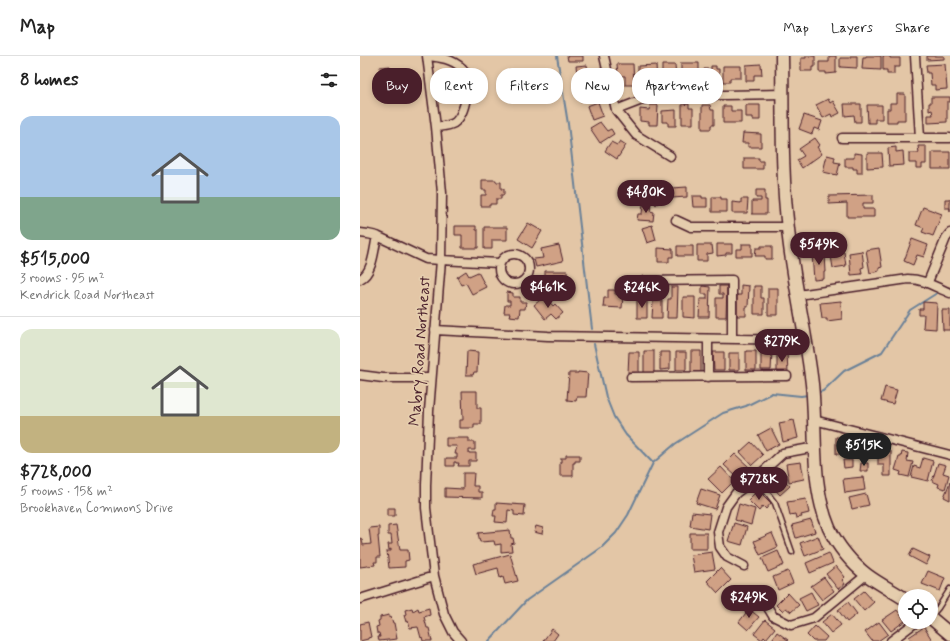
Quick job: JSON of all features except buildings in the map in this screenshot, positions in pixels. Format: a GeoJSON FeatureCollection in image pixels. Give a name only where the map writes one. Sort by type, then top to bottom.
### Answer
{"type":"FeatureCollection","features":[{"type":"Feature","properties":{"kind":"street"},"geometry":{"type":"LineString","coordinates":[[427,56],[452,60],[466,74],[467,79],[466,95],[460,116],[456,122],[447,126],[436,126]]}},
{"type":"Feature","properties":{"kind":"street","name":"Mabry Road Northeast"},"geometry":{"type":"LineString","coordinates":[[427,56],[436,126],[442,193],[440,260],[431,378],[426,485],[429,546],[434,576],[444,614],[453,632],[461,641]]}},
{"type":"Feature","properties":{"kind":"street"},"geometry":{"type":"LineString","coordinates":[[604,56],[616,110],[636,135],[670,156]]}},
{"type":"Feature","properties":{"kind":"street"},"geometry":{"type":"LineString","coordinates":[[782,56],[783,160],[788,227],[812,384],[818,484],[821,507],[830,529],[840,547],[851,560],[866,575],[898,595]]}},
{"type":"Feature","properties":{"kind":"street"},"geometry":{"type":"LineString","coordinates":[[915,56],[920,138]]}},
{"type":"Feature","properties":{"kind":"street"},"geometry":{"type":"LineString","coordinates":[[616,110],[642,100],[662,96],[782,94]]}},
{"type":"Feature","properties":{"kind":"street"},"geometry":{"type":"LineString","coordinates":[[842,138],[950,138]]}},
{"type":"Feature","properties":{"kind":"street"},"geometry":{"type":"LineString","coordinates":[[676,220],[691,227],[788,227]]}},
{"type":"Feature","properties":{"kind":"street"},"geometry":{"type":"LineString","coordinates":[[360,233],[377,236],[426,259],[499,262]]}},
{"type":"Feature","properties":{"kind":"street"},"geometry":{"type":"LineString","coordinates":[[928,282],[946,238],[950,233]]}},
{"type":"Feature","properties":{"kind":"street"},"geometry":{"type":"LineString","coordinates":[[360,279],[367,275],[377,236]]}},
{"type":"Feature","properties":{"kind":"street"},"geometry":{"type":"LineString","coordinates":[[798,295],[908,279],[918,279],[928,282],[950,292]]}},
{"type":"Feature","properties":{"kind":"street"},"geometry":{"type":"LineString","coordinates":[[644,281],[732,280],[732,339]]}},
{"type":"Feature","properties":{"kind":"street"},"geometry":{"type":"LineString","coordinates":[[435,330],[548,336],[805,340]]}},
{"type":"Feature","properties":{"kind":"street"},"geometry":{"type":"LineString","coordinates":[[708,339],[708,377]]}},
{"type":"Feature","properties":{"kind":"street"},"geometry":{"type":"LineString","coordinates":[[360,375],[384,378],[431,378]]}},
{"type":"Feature","properties":{"kind":"street"},"geometry":{"type":"LineString","coordinates":[[631,377],[787,376]]}},
{"type":"Feature","properties":{"kind":"street"},"geometry":{"type":"LineString","coordinates":[[814,416],[950,455]]}},
{"type":"Feature","properties":{"kind":"street"},"geometry":{"type":"LineString","coordinates":[[744,566],[727,557],[720,546],[718,532],[726,507],[736,493],[756,478],[783,453],[816,447]]}},
{"type":"Feature","properties":{"kind":"street"},"geometry":{"type":"LineString","coordinates":[[761,596],[774,616],[791,625],[814,618],[866,575]]}},
{"type":"Feature","properties":{"kind":"street"},"geometry":{"type":"LineString","coordinates":[[360,598],[434,576]]}},
{"type":"Feature","properties":{"kind":"street"},"geometry":{"type":"LineString","coordinates":[[938,623],[950,634]]}},
{"type":"Feature","properties":{"kind":"street"},"geometry":{"type":"LineString","coordinates":[[891,641],[907,629]]}},
{"type":"Feature","properties":{"kind":"lane"},"geometry":{"type":"LineString","coordinates":[[756,478],[776,503],[792,552]]}},
{"type":"Feature","properties":{"kind":"lane"},"geometry":{"type":"LineString","coordinates":[[938,608],[950,589]]}},
{"type":"Feature","properties":{"kind":"waterway"},"geometry":{"type":"LineString","coordinates":[[557,56],[568,124],[592,329]]}},
{"type":"Feature","properties":{"kind":"waterway"},"geometry":{"type":"LineString","coordinates":[[816,393],[823,391],[844,371],[882,352],[910,310],[937,293]]}},
{"type":"Feature","properties":{"kind":"waterway"},"geometry":{"type":"LineString","coordinates":[[594,344],[606,397],[614,417],[626,435],[653,463]]}},
{"type":"Feature","properties":{"kind":"waterway"},"geometry":{"type":"LineString","coordinates":[[489,641],[527,600],[601,548],[616,533],[628,515],[653,463],[675,444],[723,413],[746,406],[772,393],[801,396],[808,395]]}}]}
